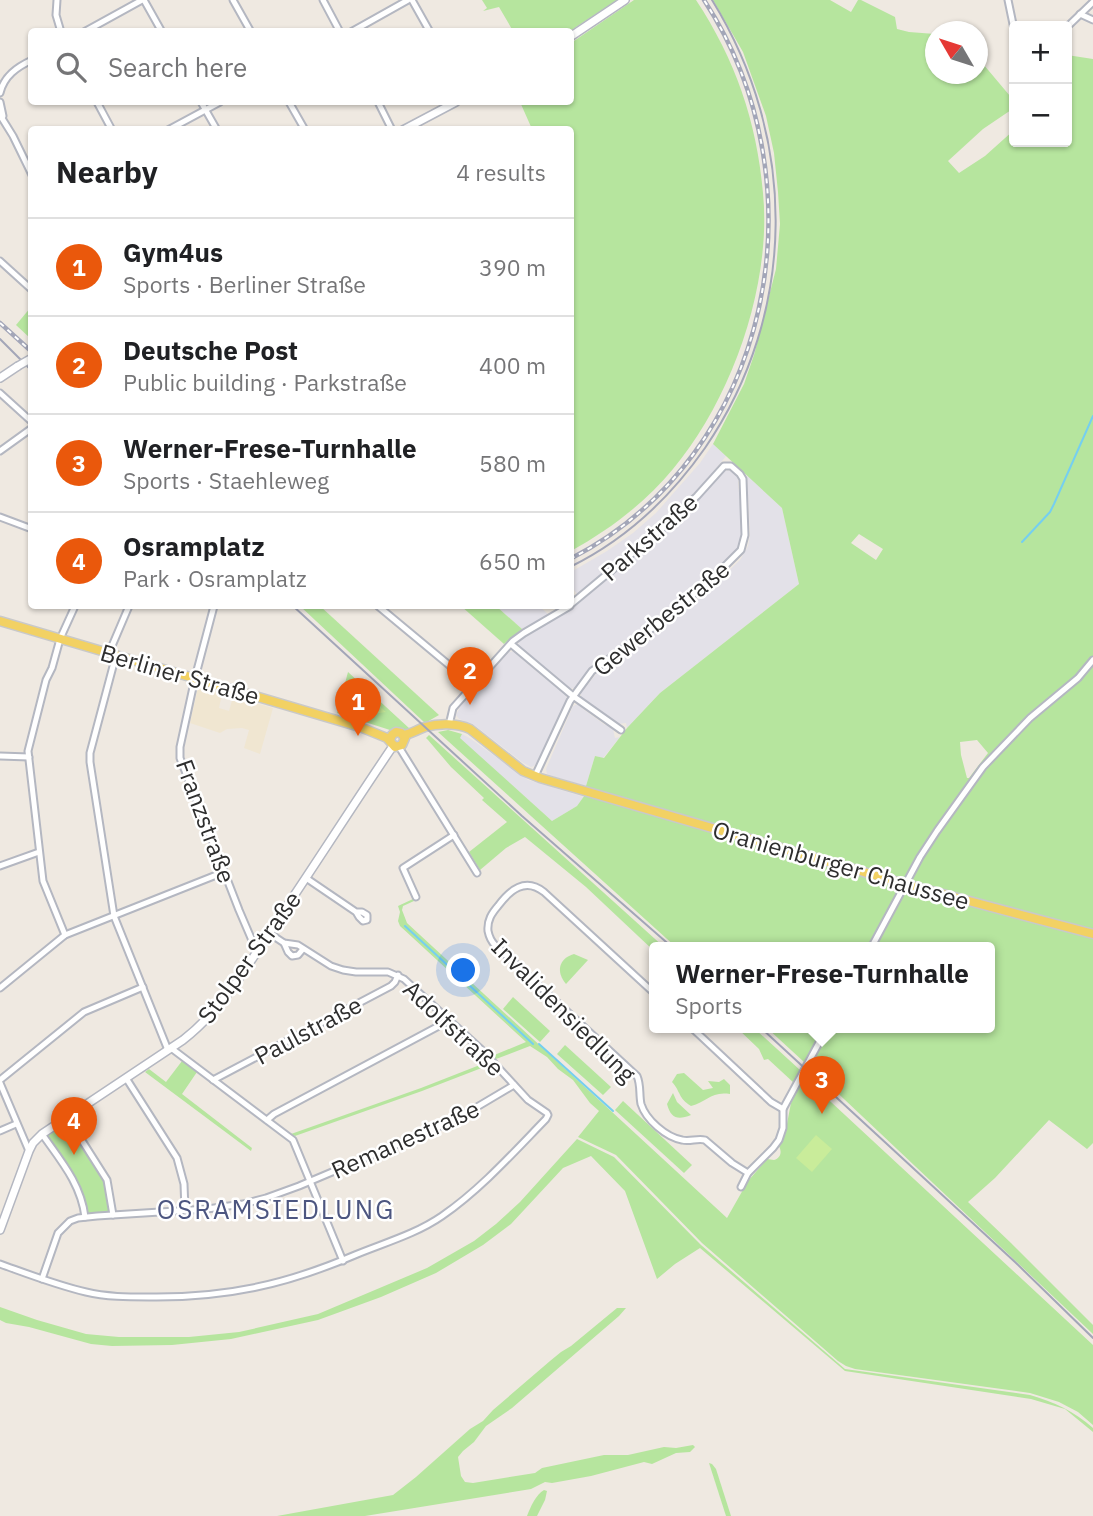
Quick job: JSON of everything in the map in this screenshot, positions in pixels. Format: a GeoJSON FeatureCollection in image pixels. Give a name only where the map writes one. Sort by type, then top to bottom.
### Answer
{"type":"FeatureCollection","features":[{"type":"Feature","properties":{"kind":"main road"},"geometry":{"type":"LineString","coordinates":[[574,34],[625,0]]}},
{"type":"Feature","properties":{"kind":"main road"},"geometry":{"type":"LineString","coordinates":[[410,126],[450,105]]}},
{"type":"Feature","properties":{"kind":"main road"},"geometry":{"type":"LineString","coordinates":[[0,378],[28,360]]}},
{"type":"Feature","properties":{"kind":"main road","name":"Berliner Straße"},"geometry":{"type":"LineString","coordinates":[[0,621],[360,727],[397,741]]}},
{"type":"Feature","properties":{"kind":"main road"},"geometry":{"type":"LineString","coordinates":[[397,741],[433,726],[450,725],[476,735],[523,771],[536,776]]}},
{"type":"Feature","properties":{"kind":"main road","name":"Stolper Straße"},"geometry":{"type":"LineString","coordinates":[[0,1230],[33,1143],[42,1134],[169,1049],[214,1012],[397,741]]}},
{"type":"Feature","properties":{"kind":"main road","name":"Oranienburger Chaussee"},"geometry":{"type":"LineString","coordinates":[[536,776],[768,846],[1093,934]]}},
{"type":"Feature","properties":{"kind":"street"},"geometry":{"type":"LineString","coordinates":[[57,0],[56,15],[60,28]]}},
{"type":"Feature","properties":{"kind":"street"},"geometry":{"type":"LineString","coordinates":[[92,28],[143,0],[160,28]]}},
{"type":"Feature","properties":{"kind":"street"},"geometry":{"type":"LineString","coordinates":[[233,0],[249,28]]}},
{"type":"Feature","properties":{"kind":"street"},"geometry":{"type":"LineString","coordinates":[[323,0],[338,28]]}},
{"type":"Feature","properties":{"kind":"street"},"geometry":{"type":"LineString","coordinates":[[358,28],[410,0],[428,28]]}},
{"type":"Feature","properties":{"kind":"street"},"geometry":{"type":"LineString","coordinates":[[1008,0],[1012,21]]}},
{"type":"Feature","properties":{"kind":"street"},"geometry":{"type":"LineString","coordinates":[[1072,22],[1093,2]]}},
{"type":"Feature","properties":{"kind":"street"},"geometry":{"type":"LineString","coordinates":[[1080,14],[1093,20]]}},
{"type":"Feature","properties":{"kind":"street"},"geometry":{"type":"LineString","coordinates":[[0,93],[3,83],[19,66],[28,62]]}},
{"type":"Feature","properties":{"kind":"street"},"geometry":{"type":"LineString","coordinates":[[0,102],[1,116],[28,167]]}},
{"type":"Feature","properties":{"kind":"street"},"geometry":{"type":"LineString","coordinates":[[99,105],[110,126]]}},
{"type":"Feature","properties":{"kind":"street"},"geometry":{"type":"LineString","coordinates":[[203,105],[215,126]]}},
{"type":"Feature","properties":{"kind":"street"},"geometry":{"type":"LineString","coordinates":[[176,126],[214,105]]}},
{"type":"Feature","properties":{"kind":"street"},"geometry":{"type":"LineString","coordinates":[[291,105],[303,126]]}},
{"type":"Feature","properties":{"kind":"street"},"geometry":{"type":"LineString","coordinates":[[379,105],[390,126]]}},
{"type":"Feature","properties":{"kind":"street"},"geometry":{"type":"LineString","coordinates":[[0,261],[28,286]]}},
{"type":"Feature","properties":{"kind":"street"},"geometry":{"type":"LineString","coordinates":[[0,393],[28,418]]}},
{"type":"Feature","properties":{"kind":"street"},"geometry":{"type":"LineString","coordinates":[[0,451],[28,431]]}},
{"type":"Feature","properties":{"kind":"street","name":"Parkstraße"},"geometry":{"type":"LineString","coordinates":[[574,602],[654,536],[697,496],[724,466]]}},
{"type":"Feature","properties":{"kind":"street","name":"Gewerbestraße"},"geometry":{"type":"LineString","coordinates":[[536,776],[573,696],[594,669],[669,615],[741,550],[745,536],[742,477],[731,466],[724,466]]}},
{"type":"Feature","properties":{"kind":"street"},"geometry":{"type":"LineString","coordinates":[[0,517],[28,528]]}},
{"type":"Feature","properties":{"kind":"street"},"geometry":{"type":"LineString","coordinates":[[65,935],[44,886],[29,757],[45,682],[74,609]]}},
{"type":"Feature","properties":{"kind":"street"},"geometry":{"type":"LineString","coordinates":[[0,1264],[52,1284],[87,1292],[114,1296],[193,1297],[269,1285],[343,1261],[293,1140],[169,1049],[114,916],[89,757],[112,654],[128,609]]}},
{"type":"Feature","properties":{"kind":"street","name":"Franzstraße"},"geometry":{"type":"LineString","coordinates":[[213,609],[195,678],[180,758],[257,952]]}},
{"type":"Feature","properties":{"kind":"street"},"geometry":{"type":"LineString","coordinates":[[382,609],[473,685]]}},
{"type":"Feature","properties":{"kind":"street","name":"Parkstraße"},"geometry":{"type":"LineString","coordinates":[[450,725],[452,709],[511,644],[563,609]]}},
{"type":"Feature","properties":{"kind":"street","name":"Gewerbestraße"},"geometry":{"type":"LineString","coordinates":[[511,644],[573,696],[621,730]]}},
{"type":"Feature","properties":{"kind":"street"},"geometry":{"type":"LineString","coordinates":[[874,942],[937,831],[990,759],[1030,719],[1078,678],[1093,660]]}},
{"type":"Feature","properties":{"kind":"street"},"geometry":{"type":"LineString","coordinates":[[397,741],[477,873]]}},
{"type":"Feature","properties":{"kind":"street"},"geometry":{"type":"LineString","coordinates":[[0,757],[29,757]]}},
{"type":"Feature","properties":{"kind":"street"},"geometry":{"type":"LineString","coordinates":[[416,897],[403,864],[454,835]]}},
{"type":"Feature","properties":{"kind":"street"},"geometry":{"type":"LineString","coordinates":[[0,866],[39,852]]}},
{"type":"Feature","properties":{"kind":"street"},"geometry":{"type":"LineString","coordinates":[[0,988],[65,935],[225,872]]}},
{"type":"Feature","properties":{"kind":"street"},"geometry":{"type":"LineString","coordinates":[[306,878],[356,912]]}},
{"type":"Feature","properties":{"kind":"street","name":"Invalidensiedlung"},"geometry":{"type":"LineString","coordinates":[[649,988],[535,886],[512,890],[489,918],[488,934],[495,946],[636,1076],[641,1104],[650,1119],[673,1137],[686,1141],[705,1140],[748,1173]]}},
{"type":"Feature","properties":{"kind":"street"},"geometry":{"type":"LineString","coordinates":[[269,933],[284,943],[292,956],[298,955],[303,948],[293,943],[284,943]]}},
{"type":"Feature","properties":{"kind":"street","name":"Adolfstraße"},"geometry":{"type":"LineString","coordinates":[[303,948],[331,966],[343,970],[398,975],[450,1020],[531,1103],[547,1112],[548,1117],[471,1195],[440,1217],[413,1232],[343,1261]]}},
{"type":"Feature","properties":{"kind":"street","name":"Paulstraße"},"geometry":{"type":"LineString","coordinates":[[214,1080],[391,986],[398,975]]}},
{"type":"Feature","properties":{"kind":"street"},"geometry":{"type":"LineString","coordinates":[[29,1151],[0,1082],[84,1012],[143,987]]}},
{"type":"Feature","properties":{"kind":"street"},"geometry":{"type":"LineString","coordinates":[[267,1120],[450,1020]]}},
{"type":"Feature","properties":{"kind":"street"},"geometry":{"type":"LineString","coordinates":[[697,1033],[771,1102],[783,1109]]}},
{"type":"Feature","properties":{"kind":"street"},"geometry":{"type":"LineString","coordinates":[[741,1187],[748,1173],[779,1140],[783,1128],[783,1109],[824,1033]]}},
{"type":"Feature","properties":{"kind":"street"},"geometry":{"type":"LineString","coordinates":[[126,1078],[177,1158],[184,1184],[185,1211]]}},
{"type":"Feature","properties":{"kind":"street","name":"Remanestraße"},"geometry":{"type":"LineString","coordinates":[[85,1217],[185,1211],[246,1203],[284,1192],[455,1120],[514,1085]]}},
{"type":"Feature","properties":{"kind":"street"},"geometry":{"type":"LineString","coordinates":[[67,1117],[107,1180],[114,1215]]}},
{"type":"Feature","properties":{"kind":"street"},"geometry":{"type":"LineString","coordinates":[[0,1131],[16,1124]]}},
{"type":"Feature","properties":{"kind":"street"},"geometry":{"type":"LineString","coordinates":[[42,1134],[78,1188],[85,1217],[70,1221],[60,1231],[42,1279]]}},
{"type":"Feature","properties":{"kind":"shaded area"},"geometry":{"type":"Polygon","coordinates":[[[713,444],[726,456],[707,480],[660,527],[577,594],[574,590],[574,570],[633,533],[656,513],[713,444]]]}},
{"type":"Feature","properties":{"kind":"shaded area"},"geometry":{"type":"Polygon","coordinates":[[[732,470],[739,479],[743,532],[741,543],[735,553],[666,615],[591,666],[575,688],[569,689],[518,646],[522,638],[569,609],[574,609],[574,606],[669,527],[723,471],[732,470]]]}},
{"type":"Feature","properties":{"kind":"shaded area"},"geometry":{"type":"Polygon","coordinates":[[[747,475],[782,508],[799,584],[660,693],[627,728],[626,723],[617,724],[581,698],[581,693],[597,673],[671,621],[719,582],[740,560],[748,546],[750,534],[747,475]]]}},
{"type":"Feature","properties":{"kind":"shaded area"},"geometry":{"type":"Polygon","coordinates":[[[499,609],[542,609],[549,615],[522,629],[499,609]]]}},
{"type":"Feature","properties":{"kind":"shaded area"},"geometry":{"type":"Polygon","coordinates":[[[515,651],[566,694],[567,700],[538,761],[531,767],[473,724],[459,719],[456,715],[509,652],[515,651]]]}},
{"type":"Feature","properties":{"kind":"shaded area"},"geometry":{"type":"Polygon","coordinates":[[[198,687],[222,694],[219,708],[229,711],[233,697],[273,708],[260,754],[244,748],[249,730],[227,729],[220,733],[190,723],[198,687]]]}},
{"type":"Feature","properties":{"kind":"shaded area"},"geometry":{"type":"Polygon","coordinates":[[[578,704],[613,729],[615,738],[620,737],[603,758],[595,756],[586,786],[547,774],[546,769],[573,706],[578,704]]]}},
{"type":"Feature","properties":{"kind":"shaded area"},"geometry":{"type":"Polygon","coordinates":[[[462,734],[528,780],[584,797],[577,806],[552,821],[459,738],[462,734]]]}},
{"type":"Feature","properties":{"kind":"green space"},"geometry":{"type":"Polygon","coordinates":[[[482,0],[617,0],[574,28],[511,28],[499,7],[483,11],[487,8],[482,0]]]}},
{"type":"Feature","properties":{"kind":"green space"},"geometry":{"type":"Polygon","coordinates":[[[634,0],[696,0],[722,45],[742,92],[760,167],[764,228],[761,265],[744,339],[713,409],[694,441],[662,481],[613,525],[574,549],[574,126],[531,126],[521,105],[574,105],[574,41],[634,0]]]}},
{"type":"Feature","properties":{"kind":"green space"},"geometry":{"type":"Polygon","coordinates":[[[713,0],[830,0],[851,12],[858,0],[861,0],[895,17],[897,29],[925,33],[925,84],[988,84],[988,70],[1009,95],[1009,111],[983,129],[948,161],[959,173],[985,156],[1009,134],[1009,147],[1072,147],[1072,56],[1093,59],[1093,1143],[1087,1149],[1049,1120],[995,1178],[968,1202],[1093,1325],[1093,1334],[809,1066],[814,1057],[809,1053],[804,1062],[772,1033],[995,1033],[995,942],[670,942],[438,732],[448,730],[462,734],[460,738],[552,821],[577,806],[590,788],[586,786],[595,756],[604,758],[627,728],[660,693],[799,584],[782,508],[713,444],[744,384],[776,269],[780,224],[774,153],[766,116],[743,52],[713,0]],[[859,534],[851,543],[876,560],[883,549],[859,534]],[[977,740],[960,742],[961,755],[969,778],[988,753],[977,740]]]}},
{"type":"Feature","properties":{"kind":"green space"},"geometry":{"type":"Polygon","coordinates":[[[28,311],[28,336],[16,325],[28,311]]]}},
{"type":"Feature","properties":{"kind":"green space"},"geometry":{"type":"Polygon","coordinates":[[[303,609],[323,609],[439,715],[425,723],[303,609]]]}},
{"type":"Feature","properties":{"kind":"green space"},"geometry":{"type":"Polygon","coordinates":[[[464,609],[499,609],[522,629],[504,644],[464,609]]]}},
{"type":"Feature","properties":{"kind":"green space"},"geometry":{"type":"Polygon","coordinates":[[[348,672],[410,729],[390,730],[337,713],[348,672]]]}},
{"type":"Feature","properties":{"kind":"green space"},"geometry":{"type":"Polygon","coordinates":[[[359,686],[386,712],[367,715],[352,702],[351,695],[359,686]]]}},
{"type":"Feature","properties":{"kind":"green space"},"geometry":{"type":"Polygon","coordinates":[[[429,735],[658,942],[649,942],[649,946],[586,887],[525,837],[506,848],[480,870],[469,852],[507,822],[482,800],[484,798],[451,767],[426,738],[429,735]]]}},
{"type":"Feature","properties":{"kind":"green space"},"geometry":{"type":"Polygon","coordinates":[[[413,899],[414,901],[403,906],[402,910],[407,923],[727,1218],[748,1181],[767,1159],[774,1160],[781,1153],[779,1146],[785,1134],[791,1103],[804,1077],[1093,1345],[1093,1425],[1078,1412],[1059,1402],[1030,1393],[855,1369],[838,1361],[702,1243],[616,1155],[578,1137],[599,1111],[573,1080],[547,1057],[530,1046],[496,1059],[492,1056],[526,1042],[400,926],[398,906],[413,899]]]}},
{"type":"Feature","properties":{"kind":"green space"},"geometry":{"type":"Polygon","coordinates":[[[574,954],[588,960],[566,984],[560,966],[574,954]]]}},
{"type":"Feature","properties":{"kind":"green space"},"geometry":{"type":"Polygon","coordinates":[[[513,997],[550,1031],[540,1042],[503,1009],[513,997]]]}},
{"type":"Feature","properties":{"kind":"green space"},"geometry":{"type":"Polygon","coordinates":[[[742,1033],[759,1033],[800,1070],[794,1083],[768,1059],[764,1060],[759,1049],[742,1033]]]}},
{"type":"Feature","properties":{"kind":"green space"},"geometry":{"type":"Polygon","coordinates":[[[565,1045],[611,1087],[603,1095],[557,1054],[565,1045]]]}},
{"type":"Feature","properties":{"kind":"green space"},"geometry":{"type":"Polygon","coordinates":[[[182,1061],[197,1072],[182,1094],[252,1148],[251,1151],[145,1072],[149,1069],[166,1082],[182,1061]]]}},
{"type":"Feature","properties":{"kind":"green space"},"geometry":{"type":"Polygon","coordinates":[[[490,1061],[492,1064],[422,1091],[295,1136],[291,1134],[421,1088],[490,1061]]]}},
{"type":"Feature","properties":{"kind":"green space"},"geometry":{"type":"Polygon","coordinates":[[[684,1073],[703,1090],[713,1088],[708,1081],[719,1082],[724,1079],[730,1085],[730,1094],[714,1095],[691,1106],[672,1082],[677,1074],[684,1073]]]}},
{"type":"Feature","properties":{"kind":"green space"},"geometry":{"type":"Polygon","coordinates":[[[673,1093],[677,1102],[691,1115],[679,1118],[671,1113],[667,1104],[673,1093]]]}},
{"type":"Feature","properties":{"kind":"green space"},"geometry":{"type":"Polygon","coordinates":[[[623,1101],[692,1165],[684,1173],[615,1110],[623,1101]]]}},
{"type":"Feature","properties":{"kind":"green space"},"geometry":{"type":"Polygon","coordinates":[[[69,1122],[106,1181],[111,1212],[88,1214],[77,1183],[46,1137],[69,1122]]]}},
{"type":"Feature","properties":{"kind":"green space"},"geometry":{"type":"Polygon","coordinates":[[[816,1135],[832,1149],[812,1172],[796,1158],[816,1135]]]}},
{"type":"Feature","properties":{"kind":"green space"},"geometry":{"type":"Polygon","coordinates":[[[577,1139],[614,1157],[701,1245],[845,1369],[1030,1395],[1065,1409],[1031,1399],[845,1371],[700,1248],[657,1279],[625,1191],[591,1156],[563,1168],[511,1224],[483,1245],[436,1273],[318,1320],[231,1339],[172,1345],[112,1346],[91,1344],[0,1320],[0,1307],[86,1334],[189,1337],[239,1332],[318,1314],[427,1268],[474,1241],[520,1202],[577,1139]]]}},
{"type":"Feature","properties":{"kind":"green space"},"geometry":{"type":"Polygon","coordinates":[[[617,1308],[626,1308],[512,1408],[486,1426],[458,1457],[461,1476],[465,1482],[473,1483],[535,1473],[542,1468],[604,1455],[628,1455],[664,1447],[693,1445],[695,1447],[690,1452],[676,1453],[652,1464],[644,1462],[591,1476],[545,1482],[531,1489],[365,1516],[277,1516],[393,1495],[483,1421],[550,1361],[617,1308]]]}},
{"type":"Feature","properties":{"kind":"green space"},"geometry":{"type":"Polygon","coordinates":[[[1065,1409],[1086,1422],[1093,1428],[1093,1432],[1065,1409]]]}},
{"type":"Feature","properties":{"kind":"green space"},"geometry":{"type":"Polygon","coordinates":[[[709,1463],[716,1469],[731,1516],[726,1516],[709,1463]]]}},
{"type":"Feature","properties":{"kind":"green space"},"geometry":{"type":"Polygon","coordinates":[[[544,1490],[547,1491],[545,1500],[537,1516],[527,1516],[536,1498],[544,1490]]]}},
{"type":"Feature","properties":{"kind":"waterway"},"geometry":{"type":"LineString","coordinates":[[1022,542],[1050,512],[1093,416]]}},
{"type":"Feature","properties":{"kind":"waterway"},"geometry":{"type":"LineString","coordinates":[[405,926],[533,1044]]}},
{"type":"Feature","properties":{"kind":"waterway"},"geometry":{"type":"LineString","coordinates":[[539,1044],[613,1111]]}},
{"type":"Feature","properties":{"kind":"tram line"},"geometry":{"type":"LineString","coordinates":[[574,565],[628,531],[645,516],[677,484],[705,448],[736,395],[757,340],[771,283],[776,225],[772,167],[760,110],[740,54],[712,0]]}},
{"type":"Feature","properties":{"kind":"tram line"},"geometry":{"type":"LineString","coordinates":[[0,339],[28,367]]}},
{"type":"Feature","properties":{"kind":"tram line"},"geometry":{"type":"LineString","coordinates":[[296,609],[522,816],[666,942]]}},
{"type":"Feature","properties":{"kind":"tram line"},"geometry":{"type":"LineString","coordinates":[[766,1033],[1015,1262],[1093,1338]]}},
{"type":"Feature","properties":{"kind":"railway"},"geometry":{"type":"LineString","coordinates":[[574,556],[639,513],[694,454],[734,385],[758,310],[768,231],[763,151],[741,73],[704,0]]}},
{"type":"Feature","properties":{"kind":"railway"},"geometry":{"type":"LineString","coordinates":[[0,323],[28,348]]}},
{"type":"Feature","properties":{"kind":"place","name":"Deutsche Post"},"geometry":{"type":"Point","coordinates":[470,705]}},
{"type":"Feature","properties":{"kind":"place","name":"Gym4us"},"geometry":{"type":"Point","coordinates":[358,736]}},
{"type":"Feature","properties":{"kind":"place","name":"Werner-Frese-Turnhalle"},"geometry":{"type":"Point","coordinates":[822,1114]}},
{"type":"Feature","properties":{"kind":"place","name":"Osramplatz"},"geometry":{"type":"Point","coordinates":[74,1155]}},
{"type":"Feature","properties":{"kind":"district","name":"OSRAMSIEDLUNG"},"geometry":{"type":"Point","coordinates":[276,1209]}}]}
